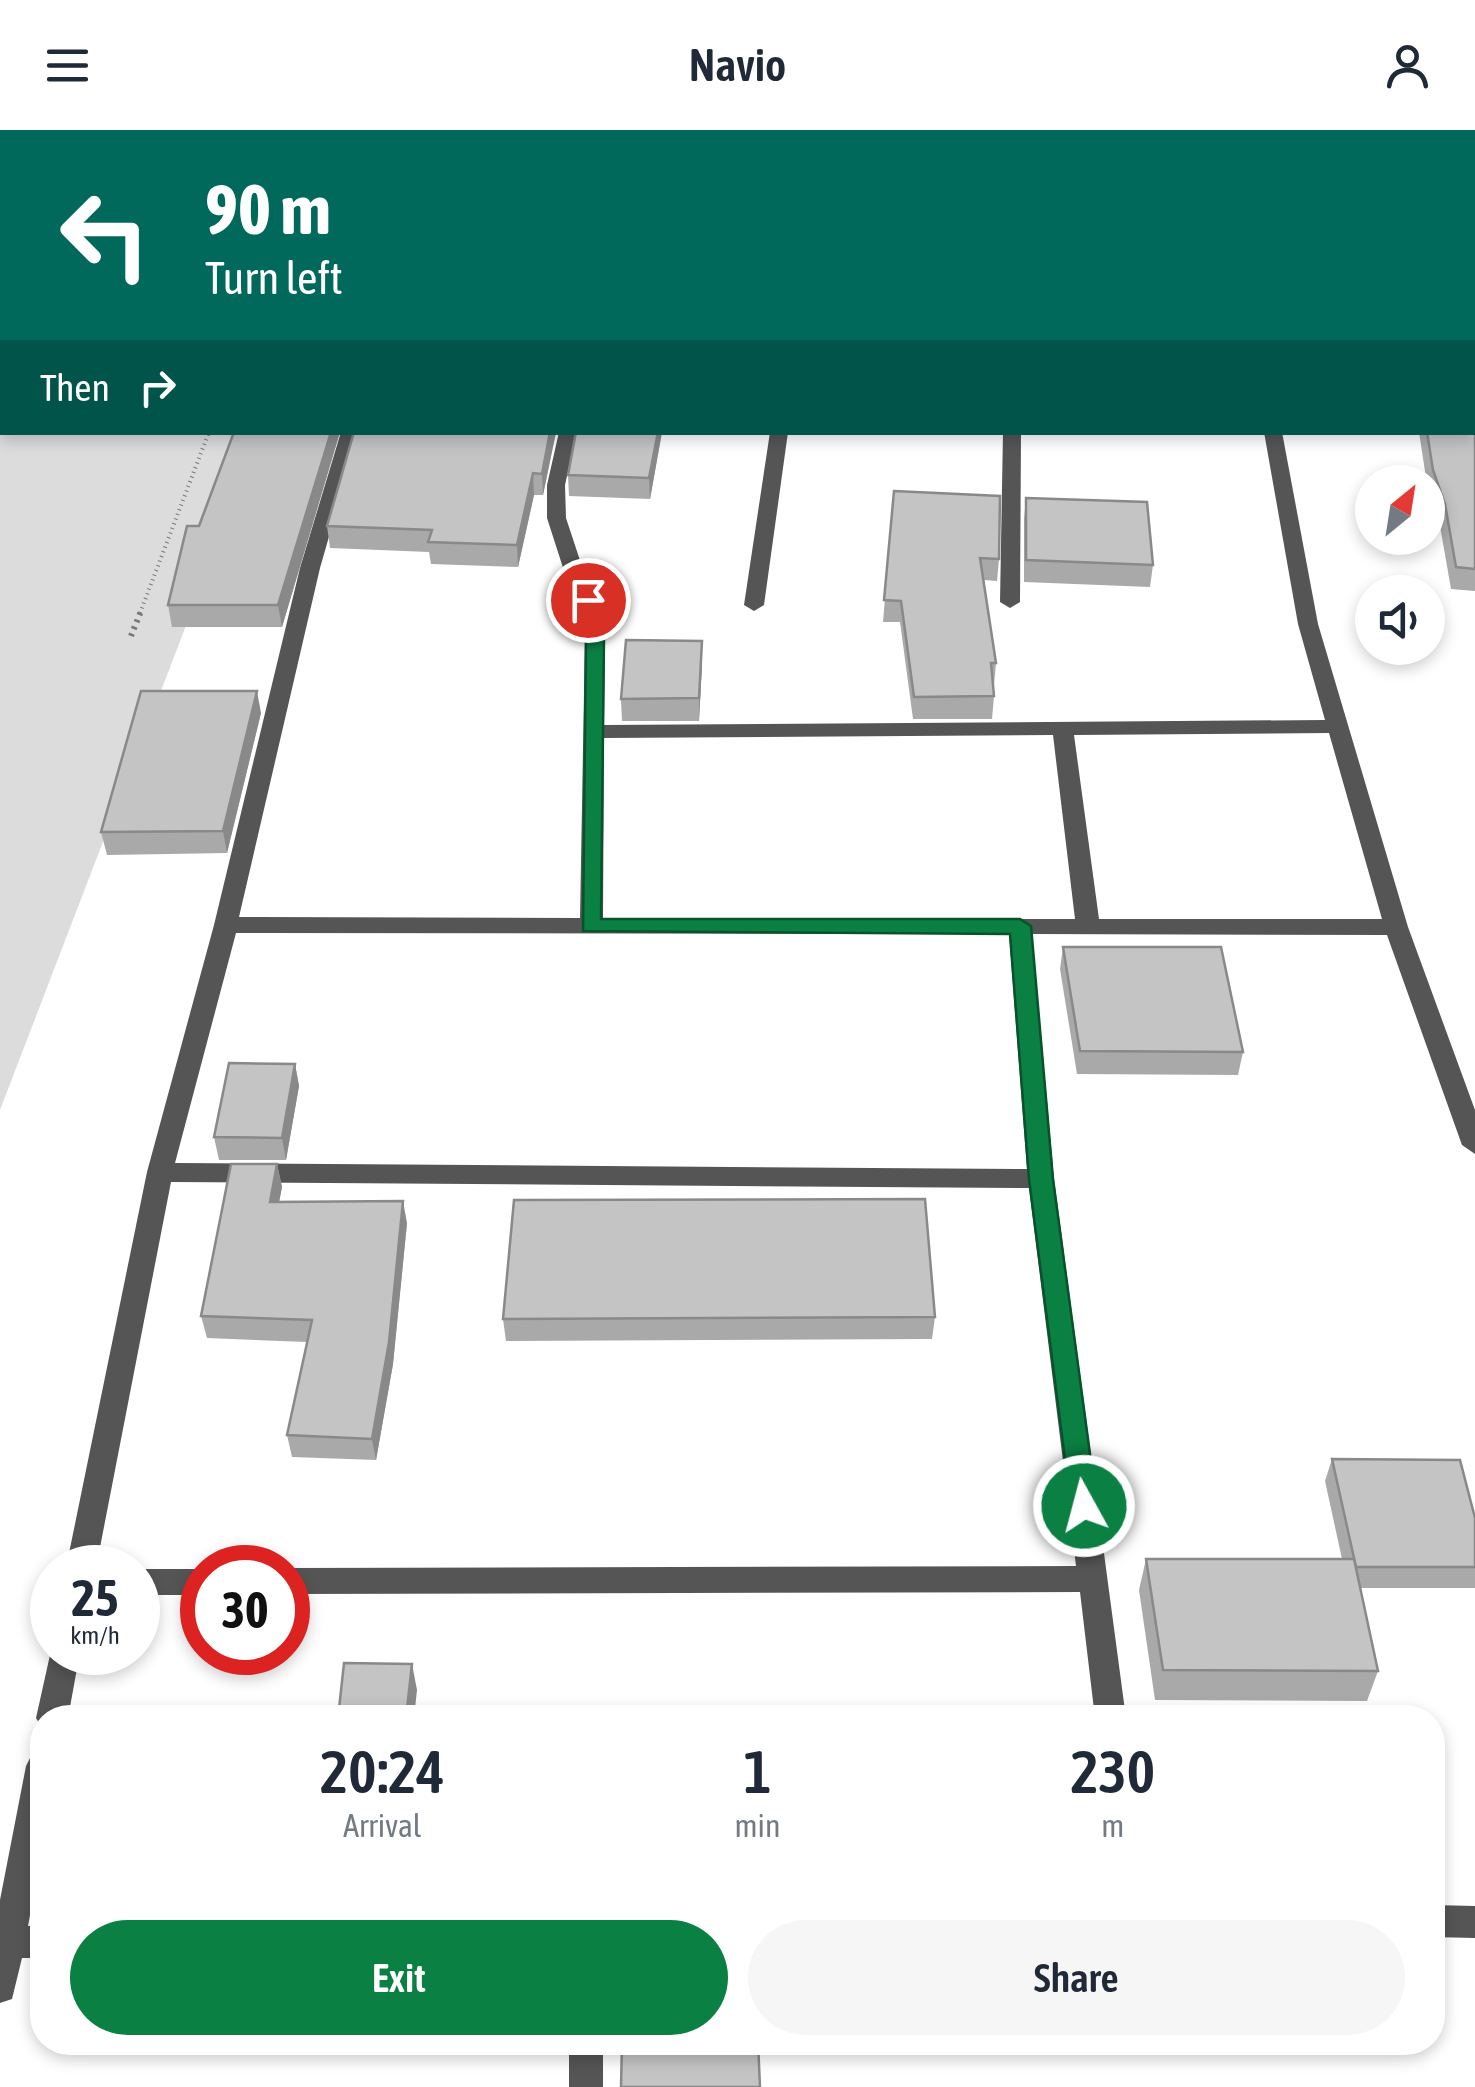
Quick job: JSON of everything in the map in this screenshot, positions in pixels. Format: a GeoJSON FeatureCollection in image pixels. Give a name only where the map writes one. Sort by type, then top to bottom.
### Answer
{"type":"FeatureCollection","features":[{"type":"Feature","properties":{"kind":"street"},"geometry":{"type":"LineString","coordinates":[[86,1545],[160,1172],[226,925],[310,568],[349,435]]}},
{"type":"Feature","properties":{"kind":"street"},"geometry":{"type":"LineString","coordinates":[[567,435],[554,502],[560,530],[588,600],[595,636],[591,926]]}},
{"type":"Feature","properties":{"kind":"street"},"geometry":{"type":"LineString","coordinates":[[754,605],[779,435]]}},
{"type":"Feature","properties":{"kind":"street"},"geometry":{"type":"LineString","coordinates":[[1010,602],[1012,435]]}},
{"type":"Feature","properties":{"kind":"street"},"geometry":{"type":"LineString","coordinates":[[1274,435],[1308,624],[1396,927],[1475,1145]]}},
{"type":"Feature","properties":{"kind":"street"},"geometry":{"type":"LineString","coordinates":[[594,732],[1337,726]]}},
{"type":"Feature","properties":{"kind":"street"},"geometry":{"type":"LineString","coordinates":[[1063,728],[1088,927]]}},
{"type":"Feature","properties":{"kind":"street"},"geometry":{"type":"LineString","coordinates":[[226,925],[1396,927]]}},
{"type":"Feature","properties":{"kind":"street"},"geometry":{"type":"LineString","coordinates":[[1020,926],[1041,1179],[1109,1705]]}},
{"type":"Feature","properties":{"kind":"street"},"geometry":{"type":"LineString","coordinates":[[160,1172],[1041,1179]]}},
{"type":"Feature","properties":{"kind":"street"},"geometry":{"type":"LineString","coordinates":[[310,1582],[1093,1579]]}},
{"type":"Feature","properties":{"kind":"street"},"geometry":{"type":"LineString","coordinates":[[55,1705],[60,1675]]}},
{"type":"Feature","properties":{"kind":"street"},"geometry":{"type":"LineString","coordinates":[[0,1988],[30,1828]]}},
{"type":"Feature","properties":{"kind":"street"},"geometry":{"type":"LineString","coordinates":[[1445,1921],[1475,1922]]}},
{"type":"Feature","properties":{"kind":"street"},"geometry":{"type":"LineString","coordinates":[[8,1942],[30,1942]]}},
{"type":"Feature","properties":{"kind":"street"},"geometry":{"type":"LineString","coordinates":[[586,2055],[586,2087]]}},
{"type":"Feature","properties":{"kind":"path"},"geometry":{"type":"LineString","coordinates":[[131,636],[209,435]]}},
{"type":"Feature","properties":{"kind":"shaded area"},"geometry":{"type":"Polygon","coordinates":[[[0,435],[259,435],[0,1110],[0,435]]]}},
{"type":"Feature","properties":{"kind":"building"},"geometry":{"type":"Polygon","coordinates":[[[233,435],[330,435],[278,605],[168,605],[187,526],[199,526],[233,435]]]}},
{"type":"Feature","properties":{"kind":"building"},"geometry":{"type":"Polygon","coordinates":[[[353,435],[549,435],[542,474],[533,473],[517,545],[428,542],[432,530],[327,526],[353,435]]]}},
{"type":"Feature","properties":{"kind":"building"},"geometry":{"type":"Polygon","coordinates":[[[575,435],[657,435],[649,478],[568,475],[575,435]]]}},
{"type":"Feature","properties":{"kind":"building"},"geometry":{"type":"Polygon","coordinates":[[[1427,435],[1475,435],[1475,569],[1456,567],[1445,504],[1445,465],[1432,465],[1427,435]]]}},
{"type":"Feature","properties":{"kind":"building"},"geometry":{"type":"Polygon","coordinates":[[[894,491],[1000,496],[999,559],[980,558],[996,663],[991,663],[994,696],[914,697],[901,601],[884,600],[894,491]]]}},
{"type":"Feature","properties":{"kind":"building"},"geometry":{"type":"Polygon","coordinates":[[[1026,498],[1147,502],[1153,565],[1026,560],[1026,498]]]}},
{"type":"Feature","properties":{"kind":"building"},"geometry":{"type":"Polygon","coordinates":[[[626,640],[702,641],[699,698],[621,699],[626,640]]]}},
{"type":"Feature","properties":{"kind":"building"},"geometry":{"type":"Polygon","coordinates":[[[141,691],[257,691],[223,831],[101,832],[141,691]]]}},
{"type":"Feature","properties":{"kind":"building"},"geometry":{"type":"Polygon","coordinates":[[[1063,947],[1221,947],[1243,1052],[1080,1051],[1063,947]]]}},
{"type":"Feature","properties":{"kind":"building"},"geometry":{"type":"Polygon","coordinates":[[[229,1063],[295,1064],[282,1138],[214,1137],[229,1063]]]}},
{"type":"Feature","properties":{"kind":"building"},"geometry":{"type":"Polygon","coordinates":[[[231,1164],[277,1164],[270,1202],[403,1201],[389,1342],[372,1439],[287,1435],[312,1320],[201,1316],[231,1164]]]}},
{"type":"Feature","properties":{"kind":"building"},"geometry":{"type":"Polygon","coordinates":[[[925,1199],[935,1317],[503,1319],[514,1200],[925,1199]]]}},
{"type":"Feature","properties":{"kind":"building"},"geometry":{"type":"Polygon","coordinates":[[[1332,1459],[1460,1460],[1475,1518],[1475,1567],[1356,1567],[1332,1459]]]}},
{"type":"Feature","properties":{"kind":"building"},"geometry":{"type":"Polygon","coordinates":[[[1146,1559],[1354,1559],[1378,1671],[1163,1670],[1146,1559]]]}},
{"type":"Feature","properties":{"kind":"building"},"geometry":{"type":"Polygon","coordinates":[[[344,1663],[412,1664],[407,1705],[339,1705],[344,1663]]]}},
{"type":"Feature","properties":{"kind":"building"},"geometry":{"type":"Polygon","coordinates":[[[622,2055],[759,2055],[760,2087],[621,2087],[622,2055]]]}},
{"type":"Feature","properties":{"kind":"route"},"geometry":{"type":"LineString","coordinates":[[588,600],[595,636],[591,926],[1020,926],[1041,1179],[1084,1506]]}}]}
